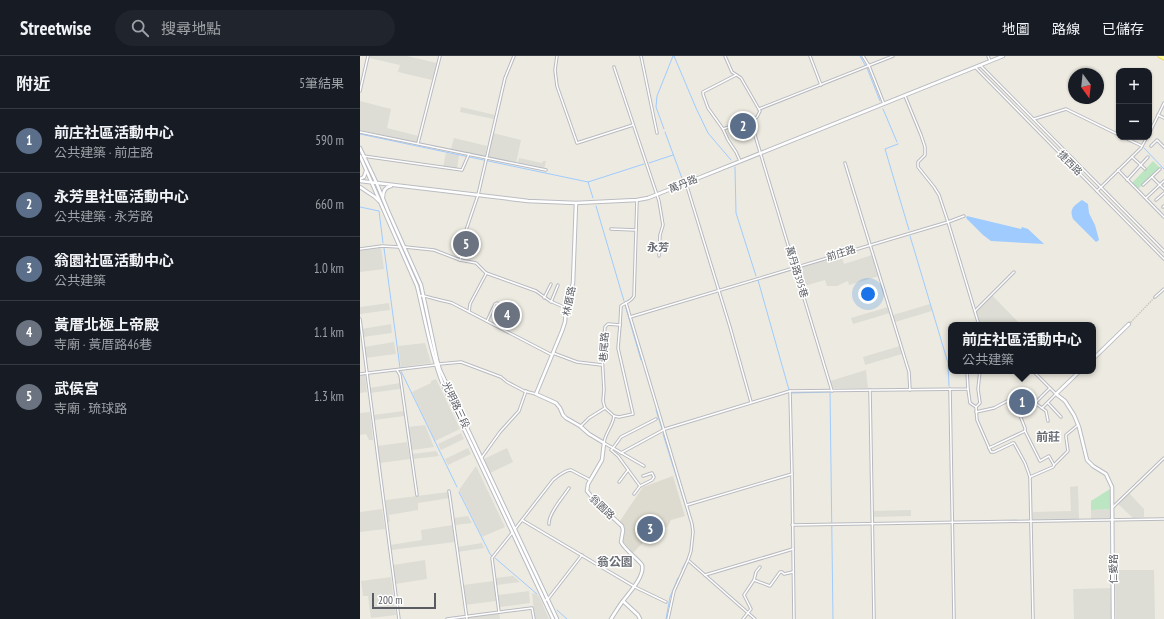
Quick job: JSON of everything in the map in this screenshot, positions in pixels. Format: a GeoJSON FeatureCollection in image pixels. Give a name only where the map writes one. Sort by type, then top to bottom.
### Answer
{"type":"FeatureCollection","features":[{"type":"Feature","properties":{"kind":"main road"},"geometry":{"type":"LineString","coordinates":[[1160,56],[1164,58]]}},
{"type":"Feature","properties":{"kind":"street"},"geometry":{"type":"LineString","coordinates":[[360,91],[368,56]]}},
{"type":"Feature","properties":{"kind":"street"},"geometry":{"type":"LineString","coordinates":[[418,144],[440,56]]}},
{"type":"Feature","properties":{"kind":"street"},"geometry":{"type":"LineString","coordinates":[[460,260],[463,251],[461,245],[478,195],[505,78],[514,56]]}},
{"type":"Feature","properties":{"kind":"street"},"geometry":{"type":"LineString","coordinates":[[557,56],[555,70],[557,86],[577,143],[633,125]]}},
{"type":"Feature","properties":{"kind":"street"},"geometry":{"type":"LineString","coordinates":[[641,56],[657,133]]}},
{"type":"Feature","properties":{"kind":"street"},"geometry":{"type":"LineString","coordinates":[[723,129],[738,124],[751,122],[757,117],[759,109],[741,78],[732,72],[725,56]]}},
{"type":"Feature","properties":{"kind":"street"},"geometry":{"type":"LineString","coordinates":[[810,56],[821,85]]}},
{"type":"Feature","properties":{"kind":"street"},"geometry":{"type":"LineString","coordinates":[[863,56],[869,66],[884,104]]}},
{"type":"Feature","properties":{"kind":"street"},"geometry":{"type":"LineString","coordinates":[[759,109],[893,56]]}},
{"type":"Feature","properties":{"kind":"street"},"geometry":{"type":"LineString","coordinates":[[988,56],[990,61]]}},
{"type":"Feature","properties":{"kind":"street"},"geometry":{"type":"LineString","coordinates":[[980,65],[1002,56]]}},
{"type":"Feature","properties":{"kind":"street","name":"萬丹路"},"geometry":{"type":"LineString","coordinates":[[360,180],[373,184],[528,201],[576,203],[637,200],[648,198],[980,65]]}},
{"type":"Feature","properties":{"kind":"street","name":"捷西路"},"geometry":{"type":"LineString","coordinates":[[980,65],[1164,251]]}},
{"type":"Feature","properties":{"kind":"street"},"geometry":{"type":"LineString","coordinates":[[614,67],[657,194],[663,225],[660,234],[659,256]]}},
{"type":"Feature","properties":{"kind":"street","name":"捷西路"},"geometry":{"type":"LineString","coordinates":[[975,67],[1164,259]]}},
{"type":"Feature","properties":{"kind":"street"},"geometry":{"type":"LineString","coordinates":[[736,75],[703,92],[703,94],[708,108],[723,129],[740,161]]}},
{"type":"Feature","properties":{"kind":"street"},"geometry":{"type":"LineString","coordinates":[[905,96],[921,135],[926,153],[918,162],[918,167],[939,195],[978,322]]}},
{"type":"Feature","properties":{"kind":"street"},"geometry":{"type":"LineString","coordinates":[[1152,128],[1164,103]]}},
{"type":"Feature","properties":{"kind":"street"},"geometry":{"type":"LineString","coordinates":[[1034,119],[1066,109],[1116,134]]}},
{"type":"Feature","properties":{"kind":"street"},"geometry":{"type":"LineString","coordinates":[[1158,115],[1164,118]]}},
{"type":"Feature","properties":{"kind":"street","name":"萬丹路395巷"},"geometry":{"type":"LineString","coordinates":[[751,122],[832,391]]}},
{"type":"Feature","properties":{"kind":"street"},"geometry":{"type":"LineString","coordinates":[[360,132],[486,159],[546,170]]}},
{"type":"Feature","properties":{"kind":"street"},"geometry":{"type":"LineString","coordinates":[[1129,140],[1142,146]]}},
{"type":"Feature","properties":{"kind":"street"},"geometry":{"type":"LineString","coordinates":[[1097,191],[1132,157],[1145,140]]}},
{"type":"Feature","properties":{"kind":"street"},"geometry":{"type":"LineString","coordinates":[[1151,146],[1157,140],[1164,147]]}},
{"type":"Feature","properties":{"kind":"street"},"geometry":{"type":"LineString","coordinates":[[360,148],[362,156],[462,170],[468,155]]}},
{"type":"Feature","properties":{"kind":"street","name":"光明路三段"},"geometry":{"type":"LineString","coordinates":[[362,156],[399,247],[421,295],[442,382],[552,619]]}},
{"type":"Feature","properties":{"kind":"street","name":"光明路三段"},"geometry":{"type":"LineString","coordinates":[[362,156],[377,184],[421,285],[421,295]]}},
{"type":"Feature","properties":{"kind":"street"},"geometry":{"type":"LineString","coordinates":[[1132,157],[1145,169]]}},
{"type":"Feature","properties":{"kind":"street"},"geometry":{"type":"LineString","coordinates":[[1127,180],[1148,157]]}},
{"type":"Feature","properties":{"kind":"street"},"geometry":{"type":"LineString","coordinates":[[845,163],[909,372],[910,390]]}},
{"type":"Feature","properties":{"kind":"street"},"geometry":{"type":"LineString","coordinates":[[360,180],[366,174],[366,169]]}},
{"type":"Feature","properties":{"kind":"street"},"geometry":{"type":"LineString","coordinates":[[1144,185],[1160,169]]}},
{"type":"Feature","properties":{"kind":"street"},"geometry":{"type":"LineString","coordinates":[[1118,170],[1164,217]]}},
{"type":"Feature","properties":{"kind":"street"},"geometry":{"type":"LineString","coordinates":[[1152,177],[1164,189]]}},
{"type":"Feature","properties":{"kind":"street"},"geometry":{"type":"LineString","coordinates":[[1146,198],[1164,181]]}},
{"type":"Feature","properties":{"kind":"street"},"geometry":{"type":"LineString","coordinates":[[686,183],[751,402]]}},
{"type":"Feature","properties":{"kind":"street"},"geometry":{"type":"LineString","coordinates":[[384,201],[383,192],[385,189],[393,186]]}},
{"type":"Feature","properties":{"kind":"street"},"geometry":{"type":"LineString","coordinates":[[360,187],[381,203]]}},
{"type":"Feature","properties":{"kind":"street"},"geometry":{"type":"LineString","coordinates":[[1156,200],[1164,192]]}},
{"type":"Feature","properties":{"kind":"street"},"geometry":{"type":"LineString","coordinates":[[637,200],[634,296],[626,303],[692,524],[693,532],[688,560],[674,591],[668,619]]}},
{"type":"Feature","properties":{"kind":"street","name":"林厝路"},"geometry":{"type":"LineString","coordinates":[[536,394],[565,322],[566,308],[573,283],[576,203]]}},
{"type":"Feature","properties":{"kind":"street","name":"前庄路"},"geometry":{"type":"LineString","coordinates":[[630,317],[964,216]]}},
{"type":"Feature","properties":{"kind":"street"},"geometry":{"type":"LineString","coordinates":[[612,229],[636,230]]}},
{"type":"Feature","properties":{"kind":"street"},"geometry":{"type":"LineString","coordinates":[[360,249],[382,246],[434,250],[460,260],[476,263],[486,273],[536,291],[551,302],[566,308]]}},
{"type":"Feature","properties":{"kind":"street"},"geometry":{"type":"LineString","coordinates":[[975,311],[1014,272]]}},
{"type":"Feature","properties":{"kind":"street"},"geometry":{"type":"LineString","coordinates":[[469,312],[470,304],[486,273]]}},
{"type":"Feature","properties":{"kind":"street"},"geometry":{"type":"LineString","coordinates":[[544,298],[551,284]]}},
{"type":"Feature","properties":{"kind":"street"},"geometry":{"type":"LineString","coordinates":[[551,302],[558,285]]}},
{"type":"Feature","properties":{"kind":"street"},"geometry":{"type":"LineString","coordinates":[[1155,297],[1164,289]]}},
{"type":"Feature","properties":{"kind":"street"},"geometry":{"type":"LineString","coordinates":[[421,295],[443,300],[552,354],[576,362],[602,365]]}},
{"type":"Feature","properties":{"kind":"street"},"geometry":{"type":"LineString","coordinates":[[487,321],[497,303],[504,307]]}},
{"type":"Feature","properties":{"kind":"street","name":"巷尾路"},"geometry":{"type":"LineString","coordinates":[[605,408],[603,401],[604,390],[602,365],[605,327],[608,324],[620,325],[620,307],[626,303]]}},
{"type":"Feature","properties":{"kind":"street"},"geometry":{"type":"LineString","coordinates":[[360,319],[399,619]]}},
{"type":"Feature","properties":{"kind":"street"},"geometry":{"type":"LineString","coordinates":[[1096,355],[1129,324]]}},
{"type":"Feature","properties":{"kind":"street"},"geometry":{"type":"LineString","coordinates":[[580,426],[589,418],[605,408],[614,416],[619,417],[633,414],[618,348],[620,325]]}},
{"type":"Feature","properties":{"kind":"street"},"geometry":{"type":"LineString","coordinates":[[360,374],[461,362],[501,377],[507,382],[526,391],[556,403],[566,418],[580,426],[589,434],[644,466]]}},
{"type":"Feature","properties":{"kind":"street","name":"光明路三段"},"geometry":{"type":"LineString","coordinates":[[437,365],[557,619]]}},
{"type":"Feature","properties":{"kind":"street"},"geometry":{"type":"LineString","coordinates":[[397,370],[400,375],[417,496]]}},
{"type":"Feature","properties":{"kind":"street"},"geometry":{"type":"LineString","coordinates":[[967,374],[970,403],[976,407]]}},
{"type":"Feature","properties":{"kind":"street"},"geometry":{"type":"LineString","coordinates":[[980,374],[978,389],[980,403],[976,407],[977,420],[990,452],[994,452],[1014,443],[1027,468],[1030,478],[1033,619]]}},
{"type":"Feature","properties":{"kind":"street"},"geometry":{"type":"LineString","coordinates":[[1036,374],[1065,401],[1070,408],[1078,425],[1087,460],[1106,474],[1112,491],[1112,520]]}},
{"type":"Feature","properties":{"kind":"street"},"geometry":{"type":"LineString","coordinates":[[1042,408],[1077,374]]}},
{"type":"Feature","properties":{"kind":"street"},"geometry":{"type":"LineString","coordinates":[[1035,403],[1050,388]]}},
{"type":"Feature","properties":{"kind":"street"},"geometry":{"type":"LineString","coordinates":[[950,389],[951,523],[954,619]]}},
{"type":"Feature","properties":{"kind":"street"},"geometry":{"type":"LineString","coordinates":[[621,452],[664,430],[751,402],[791,391],[968,389]]}},
{"type":"Feature","properties":{"kind":"street"},"geometry":{"type":"LineString","coordinates":[[870,390],[874,619]]}},
{"type":"Feature","properties":{"kind":"street"},"geometry":{"type":"LineString","coordinates":[[479,462],[500,432],[519,411],[526,391]]}},
{"type":"Feature","properties":{"kind":"street"},"geometry":{"type":"LineString","coordinates":[[791,391],[794,619]]}},
{"type":"Feature","properties":{"kind":"street"},"geometry":{"type":"LineString","coordinates":[[976,412],[994,408],[1013,398],[1018,407],[1026,430],[1025,431],[1040,461],[1049,456],[1054,465]]}},
{"type":"Feature","properties":{"kind":"street"},"geometry":{"type":"LineString","coordinates":[[1018,407],[1030,402],[1035,403],[1046,413],[1048,421]]}},
{"type":"Feature","properties":{"kind":"street"},"geometry":{"type":"LineString","coordinates":[[1048,403],[1061,417]]}},
{"type":"Feature","properties":{"kind":"street","name":"翁園路"},"geometry":{"type":"LineString","coordinates":[[611,619],[635,587],[642,568],[641,563],[630,554],[621,542],[623,530],[622,526],[588,494],[587,489],[590,480],[602,460],[604,443],[614,420],[614,416]]}},
{"type":"Feature","properties":{"kind":"street"},"geometry":{"type":"LineString","coordinates":[[640,486],[618,456],[611,450],[621,437],[656,419]]}},
{"type":"Feature","properties":{"kind":"street"},"geometry":{"type":"LineString","coordinates":[[1030,478],[1053,467],[1068,451],[1066,435],[1078,425]]}},
{"type":"Feature","properties":{"kind":"street"},"geometry":{"type":"LineString","coordinates":[[989,448],[1025,431]]}},
{"type":"Feature","properties":{"kind":"street"},"geometry":{"type":"LineString","coordinates":[[1112,508],[1164,458]]}},
{"type":"Feature","properties":{"kind":"street"},"geometry":{"type":"LineString","coordinates":[[499,612],[492,558],[553,480],[568,470],[571,470],[590,480]]}},
{"type":"Feature","properties":{"kind":"street"},"geometry":{"type":"LineString","coordinates":[[620,482],[628,470]]}},
{"type":"Feature","properties":{"kind":"street"},"geometry":{"type":"LineString","coordinates":[[634,494],[640,486],[652,480],[654,477],[652,472],[643,476]]}},
{"type":"Feature","properties":{"kind":"street"},"geometry":{"type":"LineString","coordinates":[[686,505],[792,474]]}},
{"type":"Feature","properties":{"kind":"street"},"geometry":{"type":"LineString","coordinates":[[549,524],[552,514],[569,488]]}},
{"type":"Feature","properties":{"kind":"street"},"geometry":{"type":"LineString","coordinates":[[449,491],[467,618]]}},
{"type":"Feature","properties":{"kind":"street"},"geometry":{"type":"LineString","coordinates":[[792,525],[1164,519]]}},
{"type":"Feature","properties":{"kind":"street"},"geometry":{"type":"LineString","coordinates":[[522,520],[635,587],[666,602]]}},
{"type":"Feature","properties":{"kind":"street","name":"仁愛路"},"geometry":{"type":"LineString","coordinates":[[1112,520],[1113,619]]}},
{"type":"Feature","properties":{"kind":"street"},"geometry":{"type":"LineString","coordinates":[[705,575],[793,549]]}},
{"type":"Feature","properties":{"kind":"street"},"geometry":{"type":"LineString","coordinates":[[544,601],[548,599],[582,555]]}},
{"type":"Feature","properties":{"kind":"street"},"geometry":{"type":"LineString","coordinates":[[688,560],[755,619]]}},
{"type":"Feature","properties":{"kind":"street"},"geometry":{"type":"LineString","coordinates":[[743,619],[751,609],[744,595],[754,580],[756,572],[760,567]]}},
{"type":"Feature","properties":{"kind":"street"},"geometry":{"type":"LineString","coordinates":[[754,580],[770,586],[780,572],[786,574],[793,572]]}},
{"type":"Feature","properties":{"kind":"street"},"geometry":{"type":"LineString","coordinates":[[623,601],[638,615],[640,619]]}},
{"type":"Feature","properties":{"kind":"street"},"geometry":{"type":"LineString","coordinates":[[447,619],[467,618],[532,608],[534,619]]}},
{"type":"Feature","properties":{"kind":"shaded area"},"geometry":{"type":"Polygon","coordinates":[[[369,56],[407,56],[437,63],[432,80],[398,72],[400,65],[369,58],[369,56]]]}},
{"type":"Feature","properties":{"kind":"shaded area"},"geometry":{"type":"Polygon","coordinates":[[[360,101],[391,109],[387,128],[419,136],[418,143],[360,130],[360,101]]]}},
{"type":"Feature","properties":{"kind":"shaded area"},"geometry":{"type":"Polygon","coordinates":[[[461,107],[495,115],[494,119],[460,112],[461,107]]]}},
{"type":"Feature","properties":{"kind":"shaded area"},"geometry":{"type":"Polygon","coordinates":[[[493,133],[521,140],[516,163],[488,157],[493,133]]]}},
{"type":"Feature","properties":{"kind":"shaded area"},"geometry":{"type":"Polygon","coordinates":[[[454,138],[487,146],[485,157],[451,149],[454,138]]]}},
{"type":"Feature","properties":{"kind":"shaded area"},"geometry":{"type":"Polygon","coordinates":[[[446,153],[459,155],[457,169],[443,167],[446,153]]]}},
{"type":"Feature","properties":{"kind":"shaded area"},"geometry":{"type":"Polygon","coordinates":[[[519,158],[542,163],[543,161],[546,161],[544,170],[517,164],[519,158]]]}},
{"type":"Feature","properties":{"kind":"shaded area"},"geometry":{"type":"Polygon","coordinates":[[[381,247],[384,269],[360,272],[360,250],[381,247]]]}},
{"type":"Feature","properties":{"kind":"shaded area"},"geometry":{"type":"Polygon","coordinates":[[[841,255],[844,264],[872,255],[879,276],[849,285],[848,281],[837,286],[827,286],[825,280],[801,287],[795,268],[841,255]]]}},
{"type":"Feature","properties":{"kind":"shaded area"},"geometry":{"type":"Polygon","coordinates":[[[992,295],[1018,322],[978,322],[975,311],[992,295]]]}},
{"type":"Feature","properties":{"kind":"shaded area"},"geometry":{"type":"Polygon","coordinates":[[[389,303],[390,310],[360,314],[360,307],[389,303]]]}},
{"type":"Feature","properties":{"kind":"shaded area"},"geometry":{"type":"Polygon","coordinates":[[[930,304],[932,311],[895,322],[893,315],[930,304]]]}},
{"type":"Feature","properties":{"kind":"shaded area"},"geometry":{"type":"Polygon","coordinates":[[[888,307],[890,313],[853,324],[851,318],[888,307]]]}},
{"type":"Feature","properties":{"kind":"shaded area"},"geometry":{"type":"Polygon","coordinates":[[[391,324],[392,333],[363,337],[362,329],[391,324]]]}},
{"type":"Feature","properties":{"kind":"shaded area"},"geometry":{"type":"Polygon","coordinates":[[[394,342],[396,354],[365,358],[364,347],[394,342]]]}},
{"type":"Feature","properties":{"kind":"shaded area"},"geometry":{"type":"Polygon","coordinates":[[[425,343],[431,363],[401,367],[398,346],[425,343]]]}},
{"type":"Feature","properties":{"kind":"shaded area"},"geometry":{"type":"Polygon","coordinates":[[[900,346],[902,354],[865,365],[863,357],[900,346]]]}},
{"type":"Feature","properties":{"kind":"shaded area"},"geometry":{"type":"Polygon","coordinates":[[[866,370],[868,388],[833,388],[830,381],[866,370]]]}},
{"type":"Feature","properties":{"kind":"shaded area"},"geometry":{"type":"Polygon","coordinates":[[[360,375],[365,375],[367,392],[360,393],[360,375]]]}},
{"type":"Feature","properties":{"kind":"shaded area"},"geometry":{"type":"Polygon","coordinates":[[[436,379],[460,429],[435,441],[412,392],[436,379]]]}},
{"type":"Feature","properties":{"kind":"shaded area"},"geometry":{"type":"Polygon","coordinates":[[[400,383],[400,389],[370,393],[369,388],[400,383]]]}},
{"type":"Feature","properties":{"kind":"shaded area"},"geometry":{"type":"Polygon","coordinates":[[[404,411],[404,416],[374,420],[373,415],[404,411]]]}},
{"type":"Feature","properties":{"kind":"shaded area"},"geometry":{"type":"Polygon","coordinates":[[[370,412],[373,440],[369,440],[366,434],[360,435],[360,413],[370,412]]]}},
{"type":"Feature","properties":{"kind":"shaded area"},"geometry":{"type":"Polygon","coordinates":[[[425,425],[434,447],[412,450],[408,427],[425,425]]]}},
{"type":"Feature","properties":{"kind":"shaded area"},"geometry":{"type":"Polygon","coordinates":[[[461,433],[464,439],[441,450],[438,444],[461,433]]]}},
{"type":"Feature","properties":{"kind":"shaded area"},"geometry":{"type":"Polygon","coordinates":[[[407,442],[410,459],[380,463],[377,446],[407,442]]]}},
{"type":"Feature","properties":{"kind":"shaded area"},"geometry":{"type":"Polygon","coordinates":[[[468,448],[471,454],[448,465],[445,459],[468,448]]]}},
{"type":"Feature","properties":{"kind":"shaded area"},"geometry":{"type":"Polygon","coordinates":[[[507,448],[513,462],[490,473],[484,459],[507,448]]]}},
{"type":"Feature","properties":{"kind":"shaded area"},"geometry":{"type":"Polygon","coordinates":[[[436,451],[439,456],[413,459],[412,454],[436,451]]]}},
{"type":"Feature","properties":{"kind":"shaded area"},"geometry":{"type":"Polygon","coordinates":[[[476,466],[505,527],[482,537],[459,490],[476,466]]]}},
{"type":"Feature","properties":{"kind":"shaded area"},"geometry":{"type":"Polygon","coordinates":[[[673,476],[685,516],[671,520],[667,527],[656,529],[633,553],[622,540],[625,528],[620,521],[643,487],[673,476]]]}},
{"type":"Feature","properties":{"kind":"shaded area"},"geometry":{"type":"Polygon","coordinates":[[[1078,486],[1079,519],[1033,521],[1033,512],[1071,511],[1070,487],[1078,486]]]}},
{"type":"Feature","properties":{"kind":"shaded area"},"geometry":{"type":"Polygon","coordinates":[[[448,492],[450,498],[418,503],[418,510],[389,515],[390,522],[387,522],[386,500],[448,492]]]}},
{"type":"Feature","properties":{"kind":"shaded area"},"geometry":{"type":"Polygon","coordinates":[[[1129,493],[1144,509],[1144,517],[1133,518],[1118,504],[1129,493]]]}},
{"type":"Feature","properties":{"kind":"shaded area"},"geometry":{"type":"Polygon","coordinates":[[[382,509],[385,529],[360,532],[360,512],[382,509]]]}},
{"type":"Feature","properties":{"kind":"shaded area"},"geometry":{"type":"Polygon","coordinates":[[[1110,509],[1110,518],[1091,519],[1091,510],[1110,509]]]}},
{"type":"Feature","properties":{"kind":"shaded area"},"geometry":{"type":"Polygon","coordinates":[[[911,510],[911,516],[873,517],[873,511],[911,510]]]}},
{"type":"Feature","properties":{"kind":"shaded area"},"geometry":{"type":"Polygon","coordinates":[[[468,516],[472,523],[455,525],[454,518],[468,516]]]}},
{"type":"Feature","properties":{"kind":"shaded area"},"geometry":{"type":"Polygon","coordinates":[[[453,525],[455,542],[391,550],[390,545],[422,540],[421,530],[453,525]]]}},
{"type":"Feature","properties":{"kind":"shaded area"},"geometry":{"type":"Polygon","coordinates":[[[482,543],[484,548],[458,552],[457,547],[482,543]]]}},
{"type":"Feature","properties":{"kind":"shaded area"},"geometry":{"type":"Polygon","coordinates":[[[425,560],[427,579],[395,584],[393,565],[425,560]]]}},
{"type":"Feature","properties":{"kind":"shaded area"},"geometry":{"type":"Polygon","coordinates":[[[1115,570],[1154,570],[1155,619],[1116,619],[1115,570]]]}},
{"type":"Feature","properties":{"kind":"shaded area"},"geometry":{"type":"Polygon","coordinates":[[[513,576],[520,582],[497,585],[496,578],[513,576]]]}},
{"type":"Feature","properties":{"kind":"shaded area"},"geometry":{"type":"Polygon","coordinates":[[[391,577],[396,615],[371,618],[368,596],[363,596],[361,581],[391,577]]]}},
{"type":"Feature","properties":{"kind":"shaded area"},"geometry":{"type":"Polygon","coordinates":[[[494,581],[496,601],[465,605],[463,585],[494,581]]]}},
{"type":"Feature","properties":{"kind":"shaded area"},"geometry":{"type":"Polygon","coordinates":[[[1111,588],[1112,619],[1074,619],[1073,589],[1111,588]]]}},
{"type":"Feature","properties":{"kind":"shaded area"},"geometry":{"type":"Polygon","coordinates":[[[529,591],[530,603],[500,607],[498,595],[529,591]]]}},
{"type":"Feature","properties":{"kind":"shaded area"},"geometry":{"type":"Polygon","coordinates":[[[534,593],[539,596],[549,619],[535,619],[532,594],[534,593]]]}},
{"type":"Feature","properties":{"kind":"shaded area"},"geometry":{"type":"Polygon","coordinates":[[[499,613],[500,619],[467,619],[467,617],[499,613]]]}},
{"type":"Feature","properties":{"kind":"green space"},"geometry":{"type":"Polygon","coordinates":[[[1153,161],[1160,168],[1138,189],[1132,183],[1153,161]]]}},
{"type":"Feature","properties":{"kind":"green space"},"geometry":{"type":"Polygon","coordinates":[[[1110,489],[1110,509],[1091,510],[1091,501],[1110,489]]]}},
{"type":"Feature","properties":{"kind":"water"},"geometry":{"type":"Polygon","coordinates":[[[1082,200],[1088,204],[1089,213],[1095,225],[1099,240],[1096,242],[1073,219],[1072,210],[1082,200]]]}},
{"type":"Feature","properties":{"kind":"water"},"geometry":{"type":"Polygon","coordinates":[[[967,216],[1021,229],[1022,227],[1028,229],[1044,244],[991,241],[966,218],[967,216]]]}},
{"type":"Feature","properties":{"kind":"waterway"},"geometry":{"type":"LineString","coordinates":[[664,129],[656,107],[657,96],[673,56]]}},
{"type":"Feature","properties":{"kind":"waterway"},"geometry":{"type":"LineString","coordinates":[[674,56],[708,133],[731,160]]}},
{"type":"Feature","properties":{"kind":"waterway"},"geometry":{"type":"LineString","coordinates":[[860,56],[865,65]]}},
{"type":"Feature","properties":{"kind":"waterway"},"geometry":{"type":"LineString","coordinates":[[867,68],[880,101]]}},
{"type":"Feature","properties":{"kind":"waterway"},"geometry":{"type":"LineString","coordinates":[[883,109],[897,142]]}},
{"type":"Feature","properties":{"kind":"waterway"},"geometry":{"type":"LineString","coordinates":[[665,132],[683,181]]}},
{"type":"Feature","properties":{"kind":"waterway"},"geometry":{"type":"LineString","coordinates":[[360,134],[588,182],[644,164]]}},
{"type":"Feature","properties":{"kind":"waterway"},"geometry":{"type":"LineString","coordinates":[[898,144],[885,149],[909,230]]}},
{"type":"Feature","properties":{"kind":"waterway"},"geometry":{"type":"LineString","coordinates":[[1144,148],[1164,169]]}},
{"type":"Feature","properties":{"kind":"waterway"},"geometry":{"type":"LineString","coordinates":[[649,163],[673,155]]}},
{"type":"Feature","properties":{"kind":"waterway"},"geometry":{"type":"LineString","coordinates":[[735,167],[736,213],[756,276]]}},
{"type":"Feature","properties":{"kind":"waterway"},"geometry":{"type":"LineString","coordinates":[[588,182],[593,198]]}},
{"type":"Feature","properties":{"kind":"waterway"},"geometry":{"type":"LineString","coordinates":[[596,206],[624,301]]}},
{"type":"Feature","properties":{"kind":"waterway"},"geometry":{"type":"LineString","coordinates":[[360,207],[379,211],[383,243]]}},
{"type":"Feature","properties":{"kind":"waterway"},"geometry":{"type":"LineString","coordinates":[[910,236],[948,363]]}},
{"type":"Feature","properties":{"kind":"waterway"},"geometry":{"type":"LineString","coordinates":[[384,248],[400,368]]}},
{"type":"Feature","properties":{"kind":"waterway"},"geometry":{"type":"LineString","coordinates":[[758,280],[789,390],[792,393],[830,392],[833,619]]}},
{"type":"Feature","properties":{"kind":"waterway"},"geometry":{"type":"LineString","coordinates":[[625,305],[641,360]]}},
{"type":"Feature","properties":{"kind":"waterway"},"geometry":{"type":"LineString","coordinates":[[401,371],[457,487]]}},
{"type":"Feature","properties":{"kind":"waterway"},"geometry":{"type":"LineString","coordinates":[[948,374],[949,386]]}},
{"type":"Feature","properties":{"kind":"waterway"},"geometry":{"type":"LineString","coordinates":[[656,410],[662,429]]}},
{"type":"Feature","properties":{"kind":"waterway"},"geometry":{"type":"LineString","coordinates":[[663,434],[692,527]]}},
{"type":"Feature","properties":{"kind":"waterway"},"geometry":{"type":"LineString","coordinates":[[459,492],[492,556]]}},
{"type":"Feature","properties":{"kind":"waterway"},"geometry":{"type":"LineString","coordinates":[[682,569],[689,556]]}},
{"type":"Feature","properties":{"kind":"waterway"},"geometry":{"type":"LineString","coordinates":[[495,558],[537,594]]}},
{"type":"Feature","properties":{"kind":"waterway"},"geometry":{"type":"LineString","coordinates":[[666,619],[670,597],[678,578]]}},
{"type":"Feature","properties":{"kind":"waterway"},"geometry":{"type":"LineString","coordinates":[[557,610],[567,619]]}},
{"type":"Feature","properties":{"kind":"tunnel"},"geometry":{"type":"LineString","coordinates":[[1129,324],[1155,297]]}},
{"type":"Feature","properties":{"kind":"place","name":"永芳里社區活動中心"},"geometry":{"type":"Point","coordinates":[743,126]}},
{"type":"Feature","properties":{"kind":"place","name":"武侯宮"},"geometry":{"type":"Point","coordinates":[466,244]}},
{"type":"Feature","properties":{"kind":"place","name":"黃厝北極上帝殿"},"geometry":{"type":"Point","coordinates":[507,315]}},
{"type":"Feature","properties":{"kind":"place","name":"前庄社區活動中心"},"geometry":{"type":"Point","coordinates":[1022,402]}},
{"type":"Feature","properties":{"kind":"place","name":"翁園社區活動中心"},"geometry":{"type":"Point","coordinates":[650,529]}},
{"type":"Feature","properties":{"kind":"district","name":"永芳"},"geometry":{"type":"Point","coordinates":[658,247]}},
{"type":"Feature","properties":{"kind":"district","name":"前莊"},"geometry":{"type":"Point","coordinates":[1048,436]}},
{"type":"Feature","properties":{"kind":"district","name":"翁公園"},"geometry":{"type":"Point","coordinates":[615,561]}}]}
